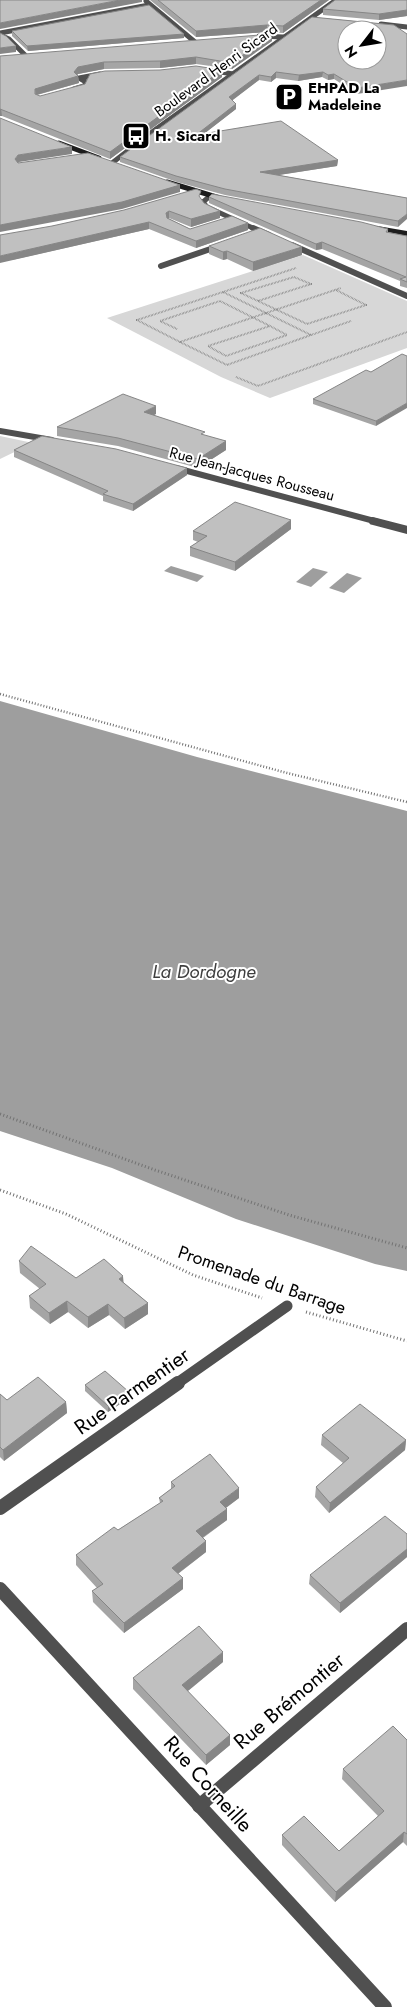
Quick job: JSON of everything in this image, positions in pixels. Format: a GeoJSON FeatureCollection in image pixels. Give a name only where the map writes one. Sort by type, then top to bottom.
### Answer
{"type":"FeatureCollection","features":[{"type":"Feature","properties":{"kind":"main road"},"geometry":{"type":"LineString","coordinates":[[53,141],[121,166]]}},
{"type":"Feature","properties":{"kind":"main road"},"geometry":{"type":"LineString","coordinates":[[162,180],[195,192],[234,202]]}},
{"type":"Feature","properties":{"kind":"main road"},"geometry":{"type":"LineString","coordinates":[[374,228],[407,234]]}},
{"type":"Feature","properties":{"kind":"street","name":"Boulevard Henri Sicard"},"geometry":{"type":"LineString","coordinates":[[112,163],[336,0]]}},
{"type":"Feature","properties":{"kind":"street"},"geometry":{"type":"LineString","coordinates":[[0,34],[147,2],[195,42]]}},
{"type":"Feature","properties":{"kind":"street"},"geometry":{"type":"LineString","coordinates":[[312,18],[320,18]]}},
{"type":"Feature","properties":{"kind":"street"},"geometry":{"type":"LineString","coordinates":[[387,25],[407,27]]}},
{"type":"Feature","properties":{"kind":"street"},"geometry":{"type":"LineString","coordinates":[[0,34],[9,39],[26,56]]}},
{"type":"Feature","properties":{"kind":"street"},"geometry":{"type":"LineString","coordinates":[[249,37],[283,37]]}},
{"type":"Feature","properties":{"kind":"street"},"geometry":{"type":"LineString","coordinates":[[185,42],[204,41]]}},
{"type":"Feature","properties":{"kind":"street"},"geometry":{"type":"LineString","coordinates":[[17,57],[36,55]]}},
{"type":"Feature","properties":{"kind":"street"},"geometry":{"type":"LineString","coordinates":[[201,69],[233,74]]}},
{"type":"Feature","properties":{"kind":"street"},"geometry":{"type":"LineString","coordinates":[[70,91],[84,86],[86,82],[79,78],[105,73]]}},
{"type":"Feature","properties":{"kind":"street"},"geometry":{"type":"LineString","coordinates":[[74,158],[92,156]]}},
{"type":"Feature","properties":{"kind":"street"},"geometry":{"type":"LineString","coordinates":[[184,196],[195,192]]}},
{"type":"Feature","properties":{"kind":"street"},"geometry":{"type":"LineString","coordinates":[[210,196],[203,202],[207,207],[278,239]]}},
{"type":"Feature","properties":{"kind":"street"},"geometry":{"type":"LineString","coordinates":[[224,221],[233,218]]}},
{"type":"Feature","properties":{"kind":"street"},"geometry":{"type":"LineString","coordinates":[[251,234],[260,231]]}},
{"type":"Feature","properties":{"kind":"street"},"geometry":{"type":"LineString","coordinates":[[161,266],[233,240]]}},
{"type":"Feature","properties":{"kind":"street"},"geometry":{"type":"LineString","coordinates":[[287,243],[407,296]]}},
{"type":"Feature","properties":{"kind":"street"},"geometry":{"type":"LineString","coordinates":[[0,431],[58,441]]}},
{"type":"Feature","properties":{"kind":"street","name":"Rue Jean-Jacques Rousseau"},"geometry":{"type":"LineString","coordinates":[[170,466],[407,530]]}},
{"type":"Feature","properties":{"kind":"street","name":"Rue Parmentier"},"geometry":{"type":"LineString","coordinates":[[0,1508],[286,1306]]}},
{"type":"Feature","properties":{"kind":"street","name":"Rue Corneille"},"geometry":{"type":"LineString","coordinates":[[0,1589],[386,2007]]}},
{"type":"Feature","properties":{"kind":"street","name":"Rue Brémontier"},"geometry":{"type":"LineString","coordinates":[[199,1806],[407,1629]]}},
{"type":"Feature","properties":{"kind":"path"},"geometry":{"type":"LineString","coordinates":[[301,267],[137,320],[227,365],[351,321]]}},
{"type":"Feature","properties":{"kind":"path"},"geometry":{"type":"LineString","coordinates":[[258,301],[311,284],[294,277],[241,293],[275,310],[308,324],[366,305],[335,290]]}},
{"type":"Feature","properties":{"kind":"path"},"geometry":{"type":"LineString","coordinates":[[180,342],[345,286],[336,282]]}},
{"type":"Feature","properties":{"kind":"path"},"geometry":{"type":"LineString","coordinates":[[223,292],[311,335]]}},
{"type":"Feature","properties":{"kind":"path"},"geometry":{"type":"LineString","coordinates":[[177,329],[160,321],[220,302],[254,317],[287,335],[226,356],[208,346],[270,326]]}},
{"type":"Feature","properties":{"kind":"path"},"geometry":{"type":"LineString","coordinates":[[236,377],[258,386],[407,332]]}},
{"type":"Feature","properties":{"kind":"path"},"geometry":{"type":"LineString","coordinates":[[0,694],[287,773],[407,802]]}},
{"type":"Feature","properties":{"kind":"path"},"geometry":{"type":"LineString","coordinates":[[0,1114],[155,1170],[289,1215],[407,1248]]}},
{"type":"Feature","properties":{"kind":"path","name":"Promenade du Barrage"},"geometry":{"type":"LineString","coordinates":[[0,1190],[66,1214],[194,1275],[286,1306],[407,1341]]}},
{"type":"Feature","properties":{"kind":"shaded area"},"geometry":{"type":"Polygon","coordinates":[[[303,255],[407,301],[407,348],[270,398],[221,377],[107,318],[303,255]]]}},
{"type":"Feature","properties":{"kind":"shaded area"},"geometry":{"type":"Polygon","coordinates":[[[0,436],[33,443],[0,459],[0,436]]]}},
{"type":"Feature","properties":{"kind":"water"},"geometry":{"type":"Polygon","coordinates":[[[171,566],[204,576],[197,582],[164,571],[171,566]]]}},
{"type":"Feature","properties":{"kind":"water"},"geometry":{"type":"Polygon","coordinates":[[[313,568],[328,572],[311,587],[296,582],[313,568]]]}},
{"type":"Feature","properties":{"kind":"water"},"geometry":{"type":"Polygon","coordinates":[[[347,573],[362,578],[344,593],[329,588],[347,573]]]}},
{"type":"Feature","properties":{"kind":"water","name":"La Dordogne"},"geometry":{"type":"Polygon","coordinates":[[[0,701],[197,757],[407,811],[407,1271],[375,1264],[236,1219],[112,1168],[0,1131],[0,701]]]}},
{"type":"Feature","properties":{"kind":"building"},"geometry":{"type":"Polygon","coordinates":[[[0,0],[120,0],[0,23],[0,0]]]}},
{"type":"Feature","properties":{"kind":"building"},"geometry":{"type":"Polygon","coordinates":[[[158,0],[321,0],[283,26],[267,25],[196,31],[158,0]]]}},
{"type":"Feature","properties":{"kind":"building"},"geometry":{"type":"Polygon","coordinates":[[[335,0],[407,0],[407,10],[379,14],[323,9],[335,0]]]}},
{"type":"Feature","properties":{"kind":"building"},"geometry":{"type":"Polygon","coordinates":[[[149,5],[184,34],[27,46],[12,31],[149,5]]]}},
{"type":"Feature","properties":{"kind":"building"},"geometry":{"type":"Polygon","coordinates":[[[312,17],[343,20],[337,20],[337,70],[387,70],[387,24],[394,25],[407,34],[407,80],[357,88],[334,74],[328,75],[323,72],[299,75],[276,72],[271,77],[259,75],[229,97],[236,104],[196,135],[281,121],[338,160],[260,172],[407,198],[407,214],[398,221],[225,189],[176,176],[120,157],[312,17]]]}},
{"type":"Feature","properties":{"kind":"building"},"geometry":{"type":"Polygon","coordinates":[[[0,33],[6,36],[16,46],[0,48],[0,33]]]}},
{"type":"Feature","properties":{"kind":"building"},"geometry":{"type":"Polygon","coordinates":[[[272,34],[232,63],[196,57],[160,61],[104,62],[78,67],[74,72],[78,76],[35,89],[35,94],[40,96],[85,84],[90,74],[105,71],[160,70],[196,66],[222,70],[110,152],[0,109],[0,56],[272,34]]]}},
{"type":"Feature","properties":{"kind":"building"},"geometry":{"type":"Polygon","coordinates":[[[0,118],[72,147],[18,155],[15,159],[18,163],[88,153],[180,185],[122,202],[0,225],[0,118]]]}},
{"type":"Feature","properties":{"kind":"building"},"geometry":{"type":"Polygon","coordinates":[[[196,189],[201,191],[199,196],[204,203],[220,211],[191,219],[169,211],[166,213],[167,218],[190,229],[232,216],[248,223],[196,241],[149,222],[0,256],[0,235],[124,210],[196,189]]]}},
{"type":"Feature","properties":{"kind":"building"},"geometry":{"type":"Polygon","coordinates":[[[212,194],[361,222],[388,229],[386,232],[407,236],[407,282],[400,279],[406,277],[322,242],[316,244],[209,197],[212,194]]]}},
{"type":"Feature","properties":{"kind":"building"},"geometry":{"type":"Polygon","coordinates":[[[260,228],[302,247],[253,262],[209,246],[260,228]]]}},
{"type":"Feature","properties":{"kind":"building"},"geometry":{"type":"Polygon","coordinates":[[[402,354],[407,356],[407,403],[376,421],[313,399],[366,370],[371,372],[402,354]]]}},
{"type":"Feature","properties":{"kind":"building"},"geometry":{"type":"Polygon","coordinates":[[[123,394],[156,406],[144,412],[205,432],[201,434],[226,441],[198,459],[118,438],[57,427],[123,394]]]}},
{"type":"Feature","properties":{"kind":"building"},"geometry":{"type":"Polygon","coordinates":[[[42,436],[116,449],[187,468],[133,504],[103,494],[108,491],[14,450],[42,436]]]}},
{"type":"Feature","properties":{"kind":"building"},"geometry":{"type":"Polygon","coordinates":[[[235,502],[291,520],[235,562],[190,547],[207,536],[193,531],[235,502]]]}},
{"type":"Feature","properties":{"kind":"building"},"geometry":{"type":"Polygon","coordinates":[[[31,1246],[76,1278],[104,1259],[123,1276],[119,1279],[148,1303],[124,1318],[108,1304],[88,1317],[67,1301],[49,1313],[29,1296],[46,1284],[19,1261],[31,1246]]]}},
{"type":"Feature","properties":{"kind":"building"},"geometry":{"type":"Polygon","coordinates":[[[105,1371],[129,1392],[108,1406],[85,1385],[105,1371]]]}},
{"type":"Feature","properties":{"kind":"building"},"geometry":{"type":"Polygon","coordinates":[[[38,1377],[66,1402],[3,1450],[0,1447],[0,1394],[7,1400],[38,1377]]]}},
{"type":"Feature","properties":{"kind":"building"},"geometry":{"type":"Polygon","coordinates":[[[360,1404],[406,1440],[330,1503],[316,1487],[349,1458],[322,1435],[360,1404]]]}},
{"type":"Feature","properties":{"kind":"building"},"geometry":{"type":"Polygon","coordinates":[[[210,1454],[239,1488],[220,1502],[227,1509],[196,1531],[206,1541],[172,1568],[183,1578],[124,1623],[92,1591],[103,1584],[76,1555],[114,1527],[118,1530],[163,1501],[159,1498],[175,1486],[171,1482],[210,1454]]]}},
{"type":"Feature","properties":{"kind":"building"},"geometry":{"type":"Polygon","coordinates":[[[385,1516],[407,1534],[407,1549],[340,1603],[310,1575],[385,1516]]]}},
{"type":"Feature","properties":{"kind":"building"},"geometry":{"type":"Polygon","coordinates":[[[199,1626],[223,1652],[182,1685],[230,1735],[206,1755],[133,1678],[199,1626]]]}},
{"type":"Feature","properties":{"kind":"building"},"geometry":{"type":"Polygon","coordinates":[[[393,1726],[407,1740],[407,1834],[404,1832],[336,1892],[282,1835],[304,1816],[339,1851],[384,1811],[343,1769],[393,1726]]]}},
{"type":"Feature","properties":{"kind":"place","name":"EHPAD La Madeleine"},"geometry":{"type":"Point","coordinates":[289,97]}},
{"type":"Feature","properties":{"kind":"place","name":"H. Sicard"},"geometry":{"type":"Point","coordinates":[136,136]}}]}
